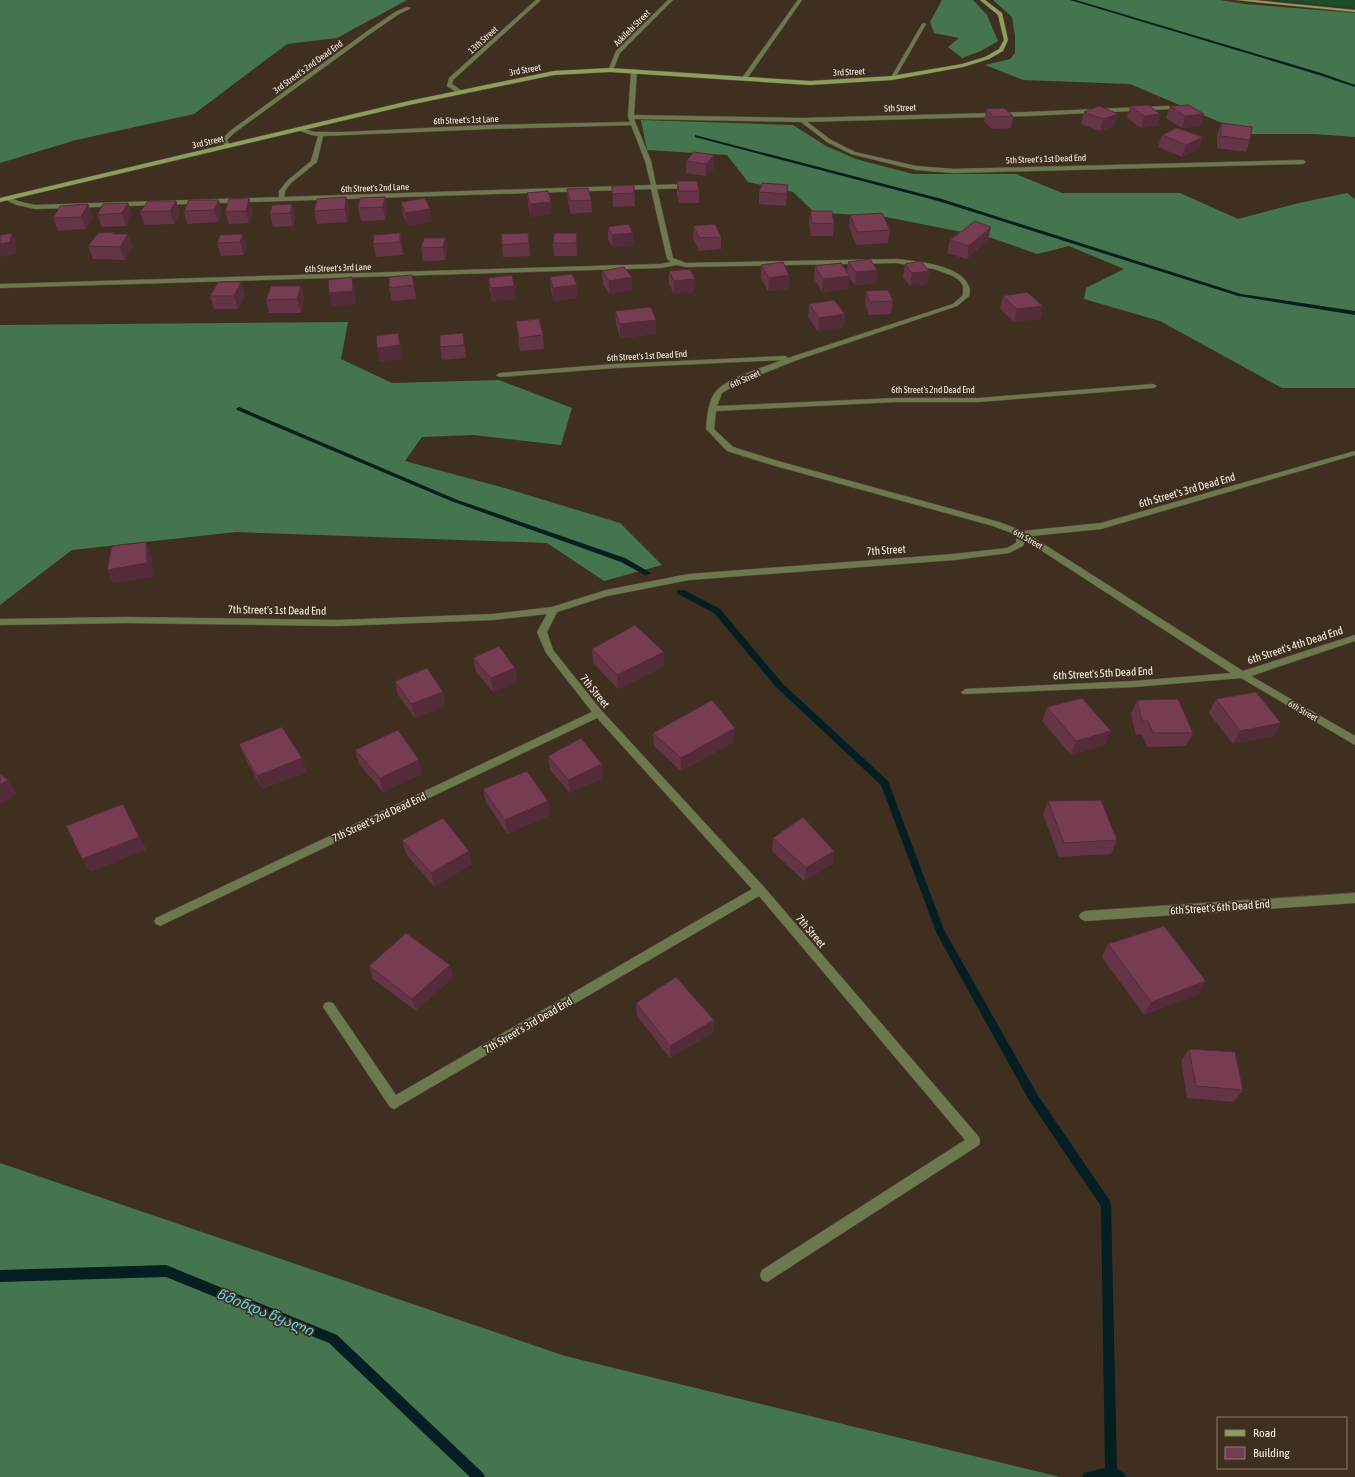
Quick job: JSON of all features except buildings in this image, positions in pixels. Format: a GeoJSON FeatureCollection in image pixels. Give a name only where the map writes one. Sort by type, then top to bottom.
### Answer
{"type":"FeatureCollection","features":[{"type":"Feature","properties":{"kind":"street","name":"13th Street"},"geometry":{"type":"LineString","coordinates":[[460,92],[449,85],[451,80],[539,0]]}},
{"type":"Feature","properties":{"kind":"street","name":"Askilebi Street"},"geometry":{"type":"LineString","coordinates":[[610,70],[618,52],[671,0]]}},
{"type":"Feature","properties":{"kind":"street"},"geometry":{"type":"LineString","coordinates":[[744,79],[800,0]]}},
{"type":"Feature","properties":{"kind":"street","name":"3rd Street"},"geometry":{"type":"LineString","coordinates":[[0,200],[460,92],[554,73],[610,70],[810,83],[892,78],[963,65],[987,58],[1001,50],[1006,40],[1000,14],[982,0]]}},
{"type":"Feature","properties":{"kind":"street"},"geometry":{"type":"LineString","coordinates":[[1238,0],[1355,11]]}},
{"type":"Feature","properties":{"kind":"street","name":"3rd Street's 2nd Dead End"},"geometry":{"type":"LineString","coordinates":[[228,146],[224,140],[232,132],[368,33],[397,13],[409,8]]}},
{"type":"Feature","properties":{"kind":"street"},"geometry":{"type":"LineString","coordinates":[[892,78],[924,24]]}},
{"type":"Feature","properties":{"kind":"street"},"geometry":{"type":"LineString","coordinates":[[634,71],[631,117],[648,161],[668,254],[670,259],[677,263]]}},
{"type":"Feature","properties":{"kind":"street","name":"5th Street"},"geometry":{"type":"LineString","coordinates":[[631,117],[802,120],[1170,108]]}},
{"type":"Feature","properties":{"kind":"street","name":"5th Street's 1st Dead End"},"geometry":{"type":"LineString","coordinates":[[802,120],[829,141],[853,153],[882,162],[916,168],[954,171],[1303,162]]}},
{"type":"Feature","properties":{"kind":"street","name":"6th Street's 1st Lane"},"geometry":{"type":"LineString","coordinates":[[300,129],[313,134],[344,134],[489,127],[633,124]]}},
{"type":"Feature","properties":{"kind":"street"},"geometry":{"type":"LineString","coordinates":[[282,200],[282,191],[289,182],[314,162],[321,134]]}},
{"type":"Feature","properties":{"kind":"street","name":"6th Street's 2nd Lane"},"geometry":{"type":"LineString","coordinates":[[8,199],[19,204],[36,207],[654,189],[696,186]]}},
{"type":"Feature","properties":{"kind":"street","name":"6th Street"},"geometry":{"type":"LineString","coordinates":[[677,263],[686,265],[896,261],[917,263],[946,271],[959,278],[966,286],[966,296],[955,305],[794,358],[734,382],[719,392],[712,409],[710,429],[730,448],[775,463],[996,524],[1022,534],[1242,675],[1355,741]]}},
{"type":"Feature","properties":{"kind":"street","name":"6th Street's 3rd Lane"},"geometry":{"type":"LineString","coordinates":[[0,286],[660,266],[677,263]]}},
{"type":"Feature","properties":{"kind":"street","name":"6th Street's 1st Dead End"},"geometry":{"type":"LineString","coordinates":[[500,375],[615,366],[794,358]]}},
{"type":"Feature","properties":{"kind":"street","name":"6th Street's 2nd Dead End"},"geometry":{"type":"LineString","coordinates":[[712,409],[896,400],[979,400],[1153,386]]}},
{"type":"Feature","properties":{"kind":"street","name":"6th Street's 3rd Dead End"},"geometry":{"type":"LineString","coordinates":[[1022,534],[1101,526],[1355,453]]}},
{"type":"Feature","properties":{"kind":"street","name":"7th Street"},"geometry":{"type":"LineString","coordinates":[[767,1275],[974,1141],[760,890],[598,713],[549,651],[542,632],[553,610],[606,593],[689,577],[954,557],[1009,550],[1020,544],[1022,534]]}},
{"type":"Feature","properties":{"kind":"street","name":"7th Street's 1st Dead End"},"geometry":{"type":"LineString","coordinates":[[0,622],[126,620],[337,623],[493,617],[553,610]]}},
{"type":"Feature","properties":{"kind":"street","name":"6th Street's 4th Dead End"},"geometry":{"type":"LineString","coordinates":[[1242,675],[1355,638]]}},
{"type":"Feature","properties":{"kind":"street","name":"6th Street's 5th Dead End"},"geometry":{"type":"LineString","coordinates":[[966,692],[1134,684],[1242,675]]}},
{"type":"Feature","properties":{"kind":"street","name":"7th Street's 2nd Dead End"},"geometry":{"type":"LineString","coordinates":[[160,921],[598,713]]}},
{"type":"Feature","properties":{"kind":"street","name":"7th Street's 3rd Dead End"},"geometry":{"type":"LineString","coordinates":[[329,1007],[394,1103],[760,890]]}},
{"type":"Feature","properties":{"kind":"street","name":"6th Street's 6th Dead End"},"geometry":{"type":"LineString","coordinates":[[1085,916],[1355,898]]}},
{"type":"Feature","properties":{"kind":"green space"},"geometry":{"type":"Polygon","coordinates":[[[0,0],[407,0],[337,38],[287,44],[194,114],[76,140],[0,163],[0,0]]]}},
{"type":"Feature","properties":{"kind":"green space"},"geometry":{"type":"Polygon","coordinates":[[[942,0],[973,0],[987,15],[998,41],[981,51],[962,58],[948,47],[959,38],[934,33],[930,22],[942,0]]]}},
{"type":"Feature","properties":{"kind":"green space"},"geometry":{"type":"Polygon","coordinates":[[[993,0],[1220,0],[1245,4],[1355,13],[1355,137],[1314,134],[1248,134],[1130,84],[1023,80],[985,65],[1010,59],[1015,53],[1015,36],[1012,17],[993,0]]]}},
{"type":"Feature","properties":{"kind":"green space"},"geometry":{"type":"Polygon","coordinates":[[[1271,0],[1355,0],[1355,8],[1271,0]]]}},
{"type":"Feature","properties":{"kind":"green space"},"geometry":{"type":"Polygon","coordinates":[[[641,120],[793,125],[826,146],[856,159],[913,174],[1016,174],[1062,193],[1180,193],[1238,219],[1299,203],[1347,193],[1355,199],[1355,388],[1282,388],[1160,321],[1084,299],[1086,288],[1124,269],[1069,246],[1037,254],[992,238],[886,217],[814,212],[793,192],[748,182],[727,155],[647,150],[641,120]]]}},
{"type":"Feature","properties":{"kind":"green space"},"geometry":{"type":"Polygon","coordinates":[[[348,322],[341,359],[392,383],[499,380],[572,408],[561,445],[474,435],[422,437],[405,461],[508,489],[620,523],[662,565],[604,581],[547,543],[236,532],[72,550],[0,605],[0,325],[348,322]]]}},
{"type":"Feature","properties":{"kind":"green space"},"geometry":{"type":"Polygon","coordinates":[[[0,1163],[565,1356],[1060,1477],[0,1477],[0,1163]]]}},
{"type":"Feature","properties":{"kind":"waterway"},"geometry":{"type":"LineString","coordinates":[[1072,0],[1320,74],[1355,86]]}},
{"type":"Feature","properties":{"kind":"waterway"},"geometry":{"type":"LineString","coordinates":[[697,136],[940,200],[1240,295],[1355,313]]}},
{"type":"Feature","properties":{"kind":"waterway"},"geometry":{"type":"LineString","coordinates":[[239,409],[453,500],[623,560],[647,573]]}},
{"type":"Feature","properties":{"kind":"waterway"},"geometry":{"type":"LineString","coordinates":[[681,592],[717,611],[780,686],[885,783],[940,931],[1033,1097],[1106,1205],[1111,1473]]}},
{"type":"Feature","properties":{"kind":"waterway","name":"წმინდა წყალი"},"geometry":{"type":"LineString","coordinates":[[0,1276],[166,1271],[333,1339],[479,1477]]}},
{"type":"Feature","properties":{"kind":"waterway","name":"წმინდა წყალი"},"geometry":{"type":"LineString","coordinates":[[1088,1477],[1111,1473]]}},
{"type":"Feature","properties":{"kind":"waterway","name":"წმინდა წყალი"},"geometry":{"type":"LineString","coordinates":[[1111,1473],[1120,1477]]}}]}
